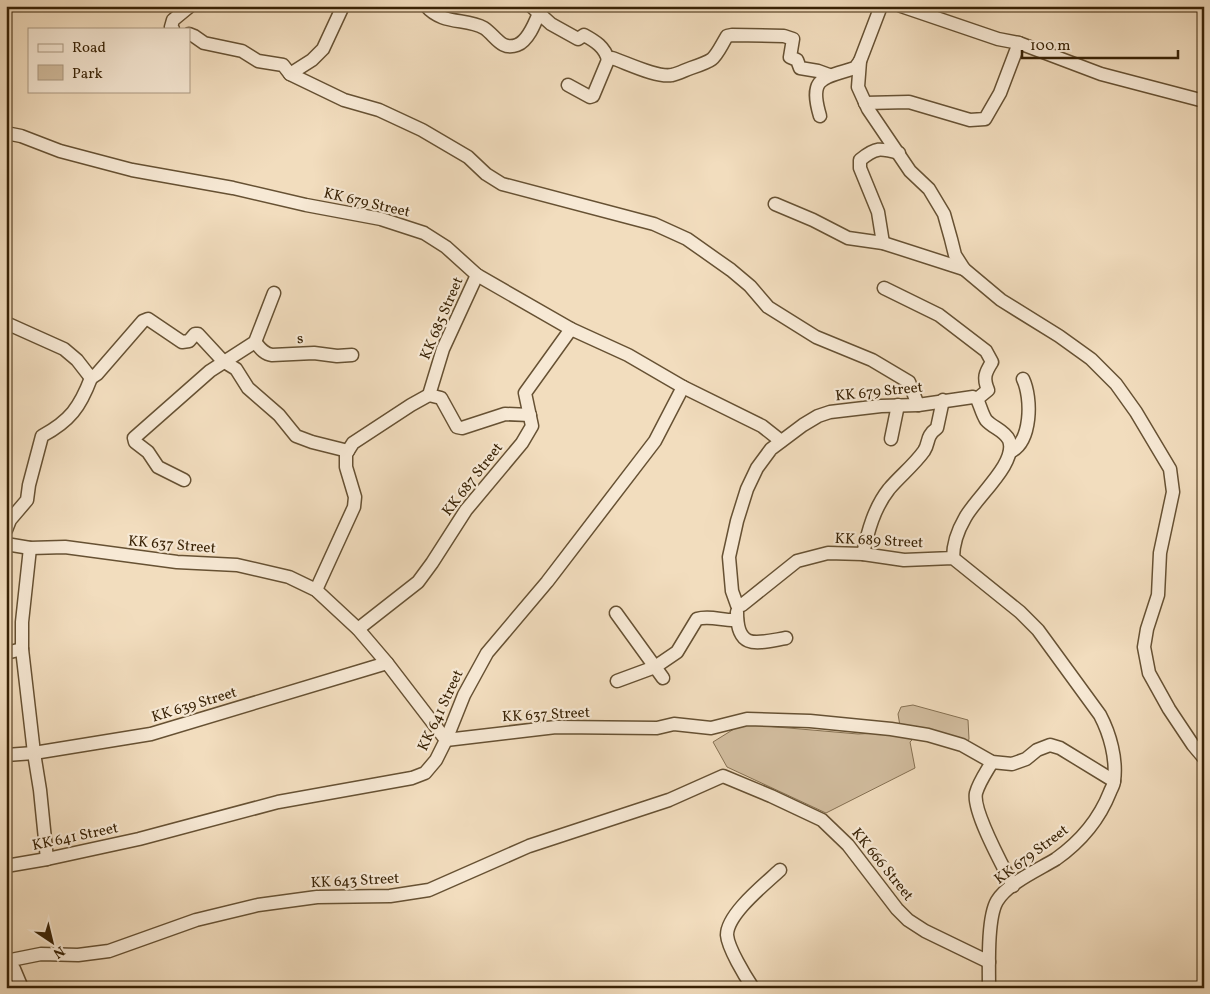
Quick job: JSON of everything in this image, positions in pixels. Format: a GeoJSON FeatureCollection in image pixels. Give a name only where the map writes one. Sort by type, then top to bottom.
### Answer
{"type":"FeatureCollection","features":[{"type":"Feature","properties":{"kind":"street"},"geometry":{"type":"LineString","coordinates":[[172,28],[173,20],[190,6]]}},
{"type":"Feature","properties":{"kind":"street"},"geometry":{"type":"LineString","coordinates":[[426,6],[438,16],[484,28],[494,39],[504,45],[518,44],[523,41],[535,10],[551,24],[578,39],[584,35],[606,52],[608,60],[593,96],[590,97],[568,85]]}},
{"type":"Feature","properties":{"kind":"street"},"geometry":{"type":"LineString","coordinates":[[880,6],[860,62],[858,87],[865,103],[910,170],[929,189],[944,214],[954,255],[964,269],[1001,300],[1059,336],[1091,359],[1116,384],[1136,412],[1170,469],[1173,492],[1160,553],[1158,595],[1147,629],[1144,647],[1149,672],[1169,709],[1193,746],[1204,758]]}},
{"type":"Feature","properties":{"kind":"street"},"geometry":{"type":"LineString","coordinates":[[901,6],[923,10],[998,39],[1019,43],[1101,74],[1204,101]]}},
{"type":"Feature","properties":{"kind":"street"},"geometry":{"type":"LineString","coordinates":[[290,74],[312,60],[323,49],[341,7]]}},
{"type":"Feature","properties":{"kind":"street"},"geometry":{"type":"LineString","coordinates":[[190,34],[204,43],[242,51],[258,61],[283,65],[290,74],[344,100],[379,110],[422,130],[468,158],[486,174],[502,184],[654,224],[687,239],[731,270],[750,286],[768,306],[816,337],[872,360],[909,382],[918,405]]}},
{"type":"Feature","properties":{"kind":"street"},"geometry":{"type":"LineString","coordinates":[[608,60],[612,58],[644,70],[664,75],[673,75],[709,62],[718,53],[727,36],[756,34],[784,36],[792,39],[790,57],[797,60],[800,68],[829,75]]}},
{"type":"Feature","properties":{"kind":"street"},"geometry":{"type":"LineString","coordinates":[[865,103],[909,102],[970,120],[985,119],[1000,93],[1019,43]]}},
{"type":"Feature","properties":{"kind":"street"},"geometry":{"type":"LineString","coordinates":[[820,116],[816,94],[819,83],[829,75],[855,68],[860,62]]}},
{"type":"Feature","properties":{"kind":"street","name":"KK 679 Street"},"geometry":{"type":"LineString","coordinates":[[6,133],[21,136],[60,151],[132,170],[233,188],[306,205],[381,219],[424,233],[446,247],[477,275],[570,330],[628,355],[683,387],[762,426],[781,441],[818,416],[830,412],[881,406],[918,405],[968,397],[977,398]]}},
{"type":"Feature","properties":{"kind":"street"},"geometry":{"type":"LineString","coordinates":[[883,243],[878,212],[860,168],[860,160],[870,152],[880,148],[899,153]]}},
{"type":"Feature","properties":{"kind":"street"},"geometry":{"type":"LineString","coordinates":[[775,204],[813,220],[848,238],[883,243],[964,269]]}},
{"type":"Feature","properties":{"kind":"street","name":"KK 685 Street"},"geometry":{"type":"LineString","coordinates":[[429,395],[443,349],[477,275]]}},
{"type":"Feature","properties":{"kind":"street"},"geometry":{"type":"LineString","coordinates":[[884,288],[939,315],[986,351],[992,362],[984,374],[984,382],[988,390],[977,398],[985,418],[995,428],[1005,433],[1009,441],[1010,452],[1007,463],[965,517],[956,538],[953,558]]}},
{"type":"Feature","properties":{"kind":"street"},"geometry":{"type":"LineString","coordinates":[[184,480],[158,467],[148,452],[135,442],[134,438],[155,418],[223,362],[255,342],[274,293]]}},
{"type":"Feature","properties":{"kind":"street"},"geometry":{"type":"LineString","coordinates":[[6,530],[10,520],[27,500],[42,436],[73,414],[91,378],[97,374],[143,321],[148,319],[182,342],[189,341],[195,334],[198,334],[223,362],[236,369],[248,388],[279,415],[296,436],[348,451]]}},
{"type":"Feature","properties":{"kind":"street"},"geometry":{"type":"LineString","coordinates":[[6,323],[64,349],[77,360],[91,378]]}},
{"type":"Feature","properties":{"kind":"street","name":"KK 687 Street"},"geometry":{"type":"LineString","coordinates":[[358,628],[418,582],[466,510],[522,443],[532,426],[525,393],[570,330]]}},
{"type":"Feature","properties":{"kind":"street","name":"s"},"geometry":{"type":"LineString","coordinates":[[255,342],[267,354],[272,355],[314,353],[337,356],[352,355]]}},
{"type":"Feature","properties":{"kind":"street"},"geometry":{"type":"LineString","coordinates":[[1010,452],[1019,446],[1024,437],[1028,422],[1027,387],[1023,379]]}},
{"type":"Feature","properties":{"kind":"street","name":"KK 641 Street"},"geometry":{"type":"LineString","coordinates":[[6,866],[47,859],[139,838],[278,802],[412,778],[425,773],[436,760],[464,695],[487,653],[547,582],[655,441],[683,387]]}},
{"type":"Feature","properties":{"kind":"street"},"geometry":{"type":"LineString","coordinates":[[316,590],[354,507],[354,496],[346,467],[348,451],[353,443],[411,404],[429,395],[441,398],[457,427],[462,428],[505,414],[530,415]]}},
{"type":"Feature","properties":{"kind":"street"},"geometry":{"type":"LineString","coordinates":[[863,554],[870,524],[879,506],[889,490],[926,449],[930,433],[937,428],[943,400]]}},
{"type":"Feature","properties":{"kind":"street"},"geometry":{"type":"LineString","coordinates":[[891,439],[898,406]]}},
{"type":"Feature","properties":{"kind":"street"},"geometry":{"type":"LineString","coordinates":[[781,441],[771,449],[757,468],[747,489],[736,521],[729,557],[736,602],[737,628],[744,638],[749,642],[786,638]]}},
{"type":"Feature","properties":{"kind":"street","name":"KK 637 Street"},"geometry":{"type":"LineString","coordinates":[[6,544],[30,548],[64,547],[177,562],[238,565],[290,577],[316,590],[358,628],[446,740],[556,727],[656,728],[674,724],[711,728],[747,719],[810,721],[891,729],[928,735],[962,745],[992,762],[1012,764],[1050,745],[1060,748],[1114,781]]}},
{"type":"Feature","properties":{"kind":"street"},"geometry":{"type":"LineString","coordinates":[[30,548],[22,622],[22,649],[47,859]]}},
{"type":"Feature","properties":{"kind":"street","name":"KK 689 Street"},"geometry":{"type":"LineString","coordinates":[[736,602],[742,605],[797,560],[828,553],[863,554],[904,560],[953,558]]}},
{"type":"Feature","properties":{"kind":"street","name":"KK 679 Street"},"geometry":{"type":"LineString","coordinates":[[953,558],[1020,612],[1038,630],[1100,715],[1107,729],[1113,750],[1114,781],[1104,809],[1074,845],[1002,894],[993,911],[989,988]]}},
{"type":"Feature","properties":{"kind":"street"},"geometry":{"type":"LineString","coordinates":[[616,614],[663,678]]}},
{"type":"Feature","properties":{"kind":"street"},"geometry":{"type":"LineString","coordinates":[[617,681],[655,667],[677,652],[697,619],[706,616],[726,621],[737,620]]}},
{"type":"Feature","properties":{"kind":"street"},"geometry":{"type":"LineString","coordinates":[[6,653],[22,649]]}},
{"type":"Feature","properties":{"kind":"street","name":"KK 639 Street"},"geometry":{"type":"LineString","coordinates":[[6,755],[34,753],[151,734],[387,663]]}},
{"type":"Feature","properties":{"kind":"street"},"geometry":{"type":"LineString","coordinates":[[992,762],[976,793],[976,805],[1013,886]]}},
{"type":"Feature","properties":{"kind":"street","name":"KK 643 Street"},"geometry":{"type":"LineString","coordinates":[[6,962],[41,954],[78,955],[109,951],[196,920],[258,905],[317,897],[390,896],[429,890],[529,846],[668,800],[723,776]]}},
{"type":"Feature","properties":{"kind":"street","name":"KK 666 Street"},"geometry":{"type":"LineString","coordinates":[[723,776],[822,820],[848,845],[881,886],[897,910],[908,920],[925,931],[989,962]]}},
{"type":"Feature","properties":{"kind":"street"},"geometry":{"type":"LineString","coordinates":[[753,988],[742,970],[727,936],[731,920],[780,870]]}},
{"type":"Feature","properties":{"kind":"street"},"geometry":{"type":"LineString","coordinates":[[6,962],[14,969],[22,988]]}},
{"type":"Feature","properties":{"kind":"green space"},"geometry":{"type":"Polygon","coordinates":[[[913,705],[968,720],[969,739],[965,747],[917,735],[910,742],[915,768],[826,813],[727,767],[713,742],[742,724],[858,734],[901,732],[898,714],[901,707],[913,705]]]}}]}
